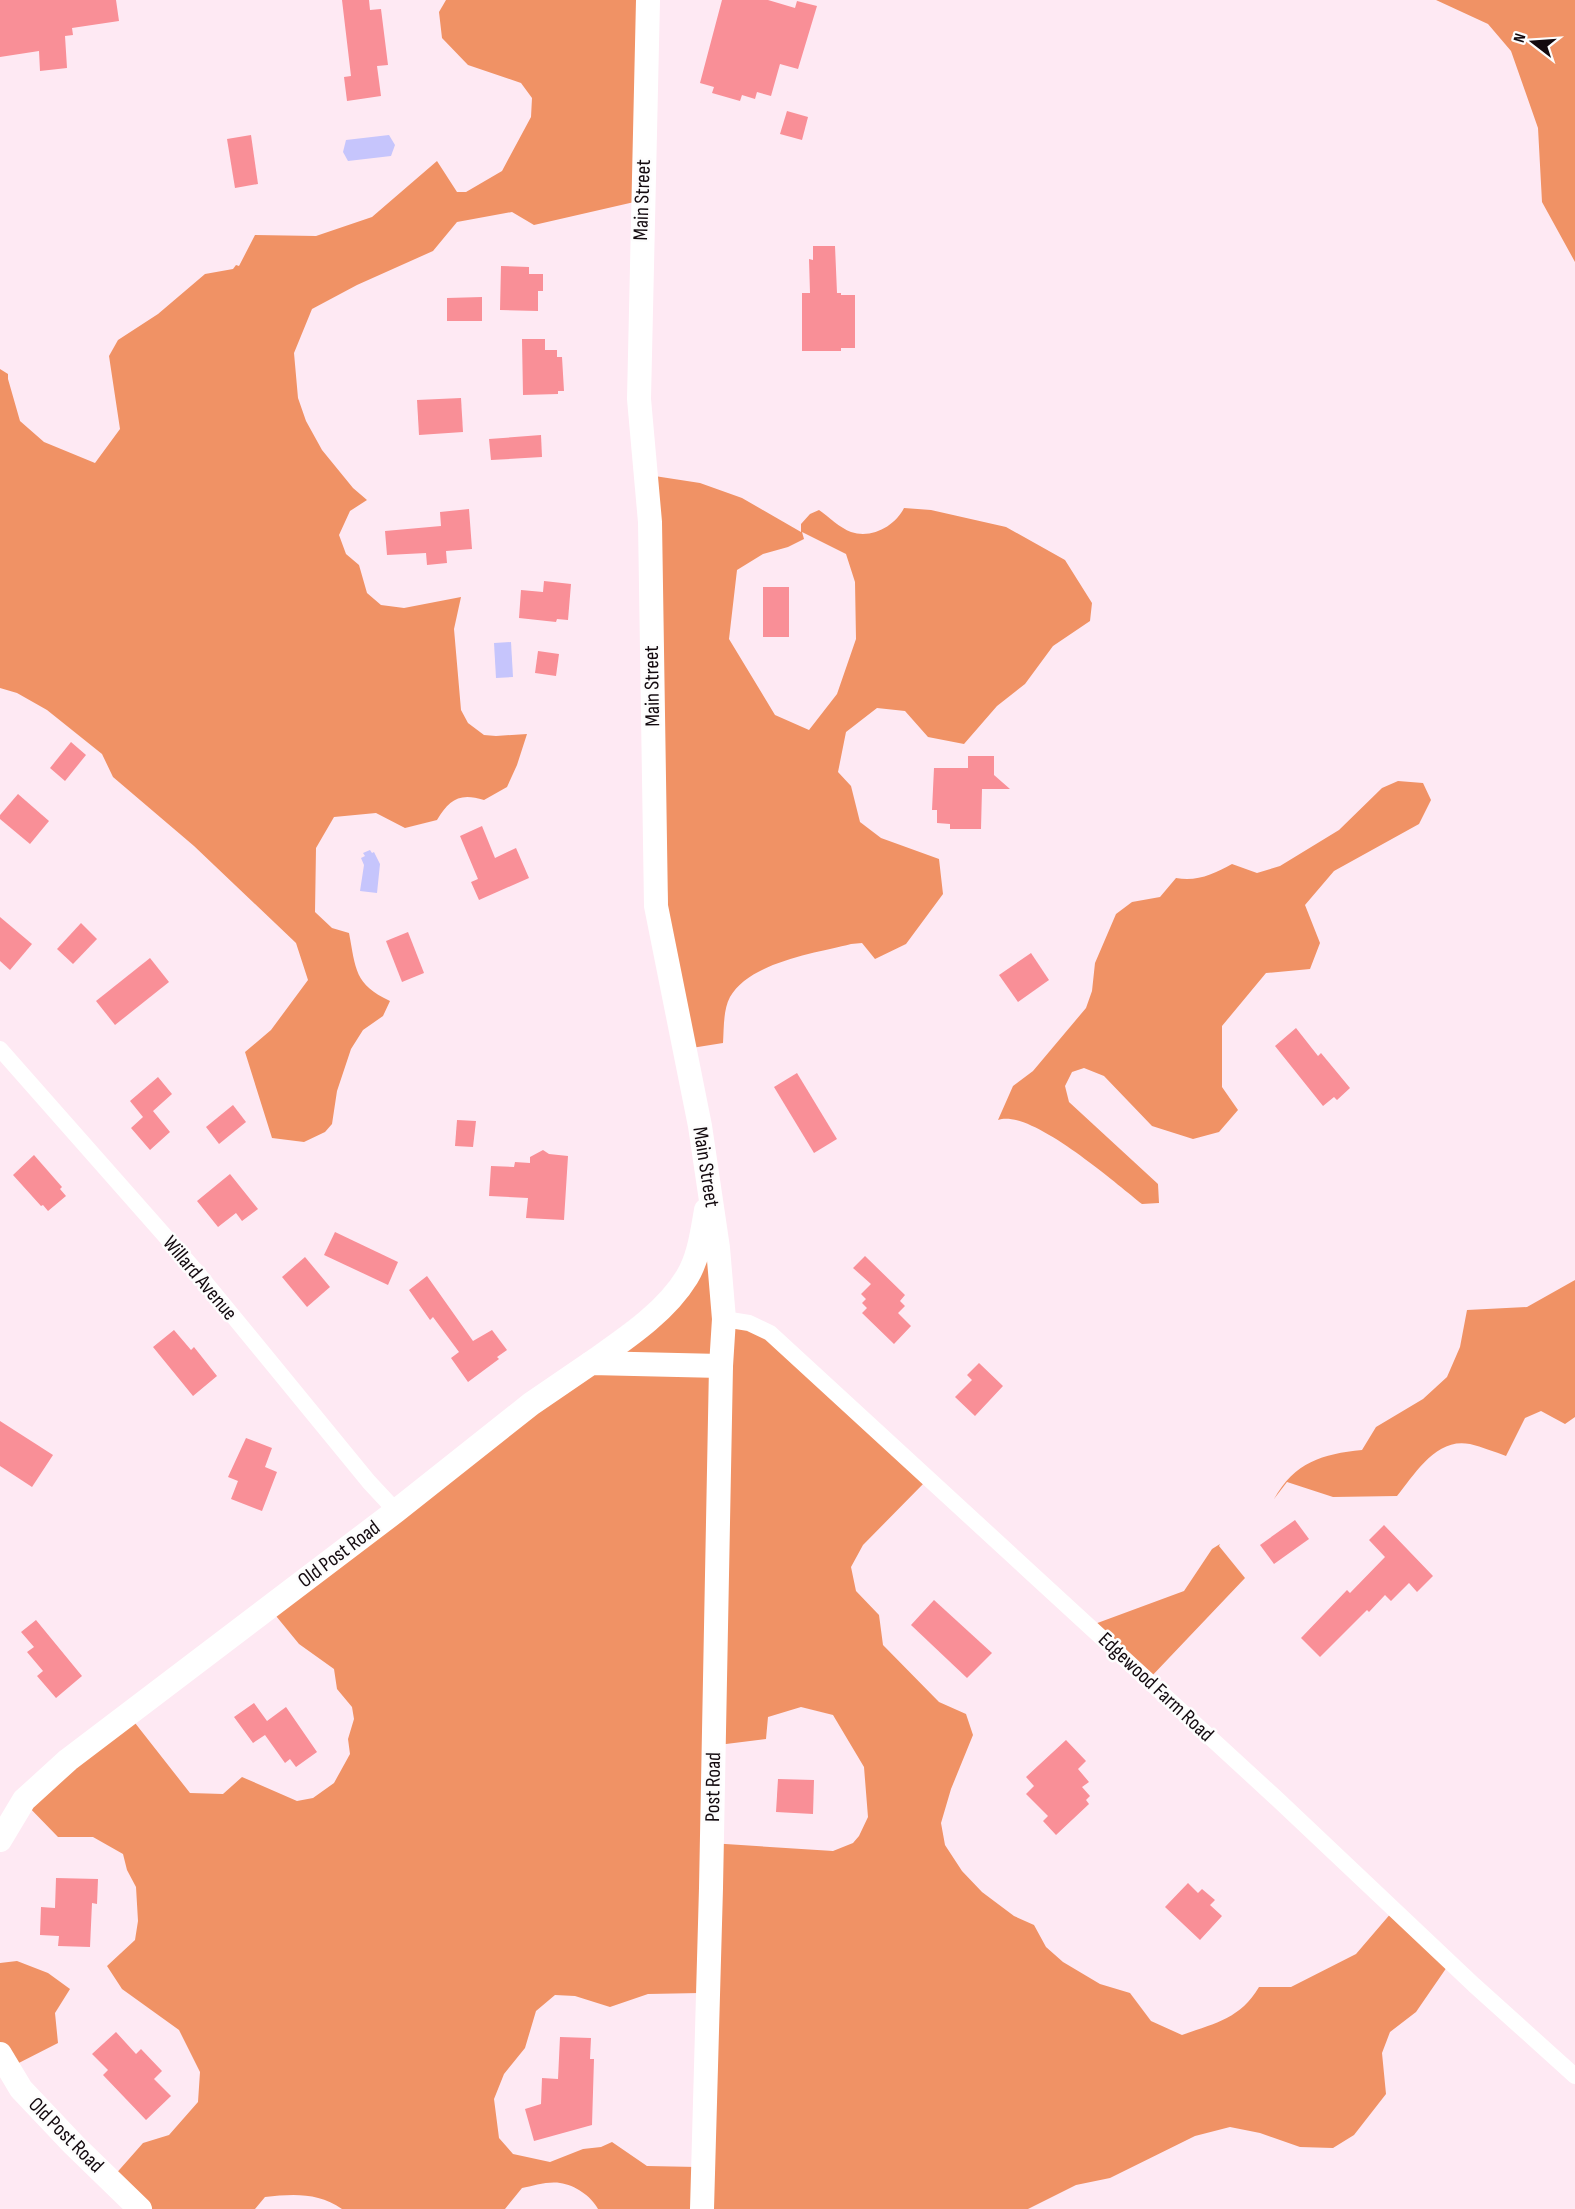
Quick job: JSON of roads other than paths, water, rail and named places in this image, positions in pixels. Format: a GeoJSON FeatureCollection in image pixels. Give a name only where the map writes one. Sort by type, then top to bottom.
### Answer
{"type":"FeatureCollection","features":[{"type":"Feature","properties":{"kind":"main road","name":"Main Street"},"geometry":{"type":"LineString","coordinates":[[648,0],[639,399],[650,522],[656,906],[700,1126],[718,1248],[724,1319],[721,1366]]}},
{"type":"Feature","properties":{"kind":"main road","name":"Old Post Road"},"geometry":{"type":"LineString","coordinates":[[1,1838],[24,1800],[68,1760],[396,1511],[531,1404],[619,1343],[666,1304],[688,1276],[699,1247],[709,1190]]}},
{"type":"Feature","properties":{"kind":"main road"},"geometry":{"type":"LineString","coordinates":[[591,1363],[721,1366]]}},
{"type":"Feature","properties":{"kind":"main road","name":"Post Road"},"geometry":{"type":"LineString","coordinates":[[702,2209],[721,1366]]}},
{"type":"Feature","properties":{"kind":"main road","name":"Old Post Road"},"geometry":{"type":"LineString","coordinates":[[0,2055],[21,2089],[140,2209]]}},
{"type":"Feature","properties":{"kind":"street","name":"Willard Avenue"},"geometry":{"type":"LineString","coordinates":[[0,1050],[196,1271],[369,1482],[396,1511]]}},
{"type":"Feature","properties":{"kind":"street","name":"Edgewood Farm Road"},"geometry":{"type":"LineString","coordinates":[[724,1319],[749,1323],[770,1333],[1575,2076]]}},
{"type":"Feature","properties":{"kind":"water"},"geometry":{"type":"Polygon","coordinates":[[[389,135],[395,145],[391,156],[348,161],[343,152],[346,140],[389,135]]]}},
{"type":"Feature","properties":{"kind":"water"},"geometry":{"type":"Polygon","coordinates":[[[511,642],[513,677],[496,678],[494,643],[511,642]]]}},
{"type":"Feature","properties":{"kind":"water"},"geometry":{"type":"Polygon","coordinates":[[[370,850],[374,852],[380,864],[377,893],[360,891],[364,865],[361,858],[365,856],[363,853],[370,850]]]}}]}
